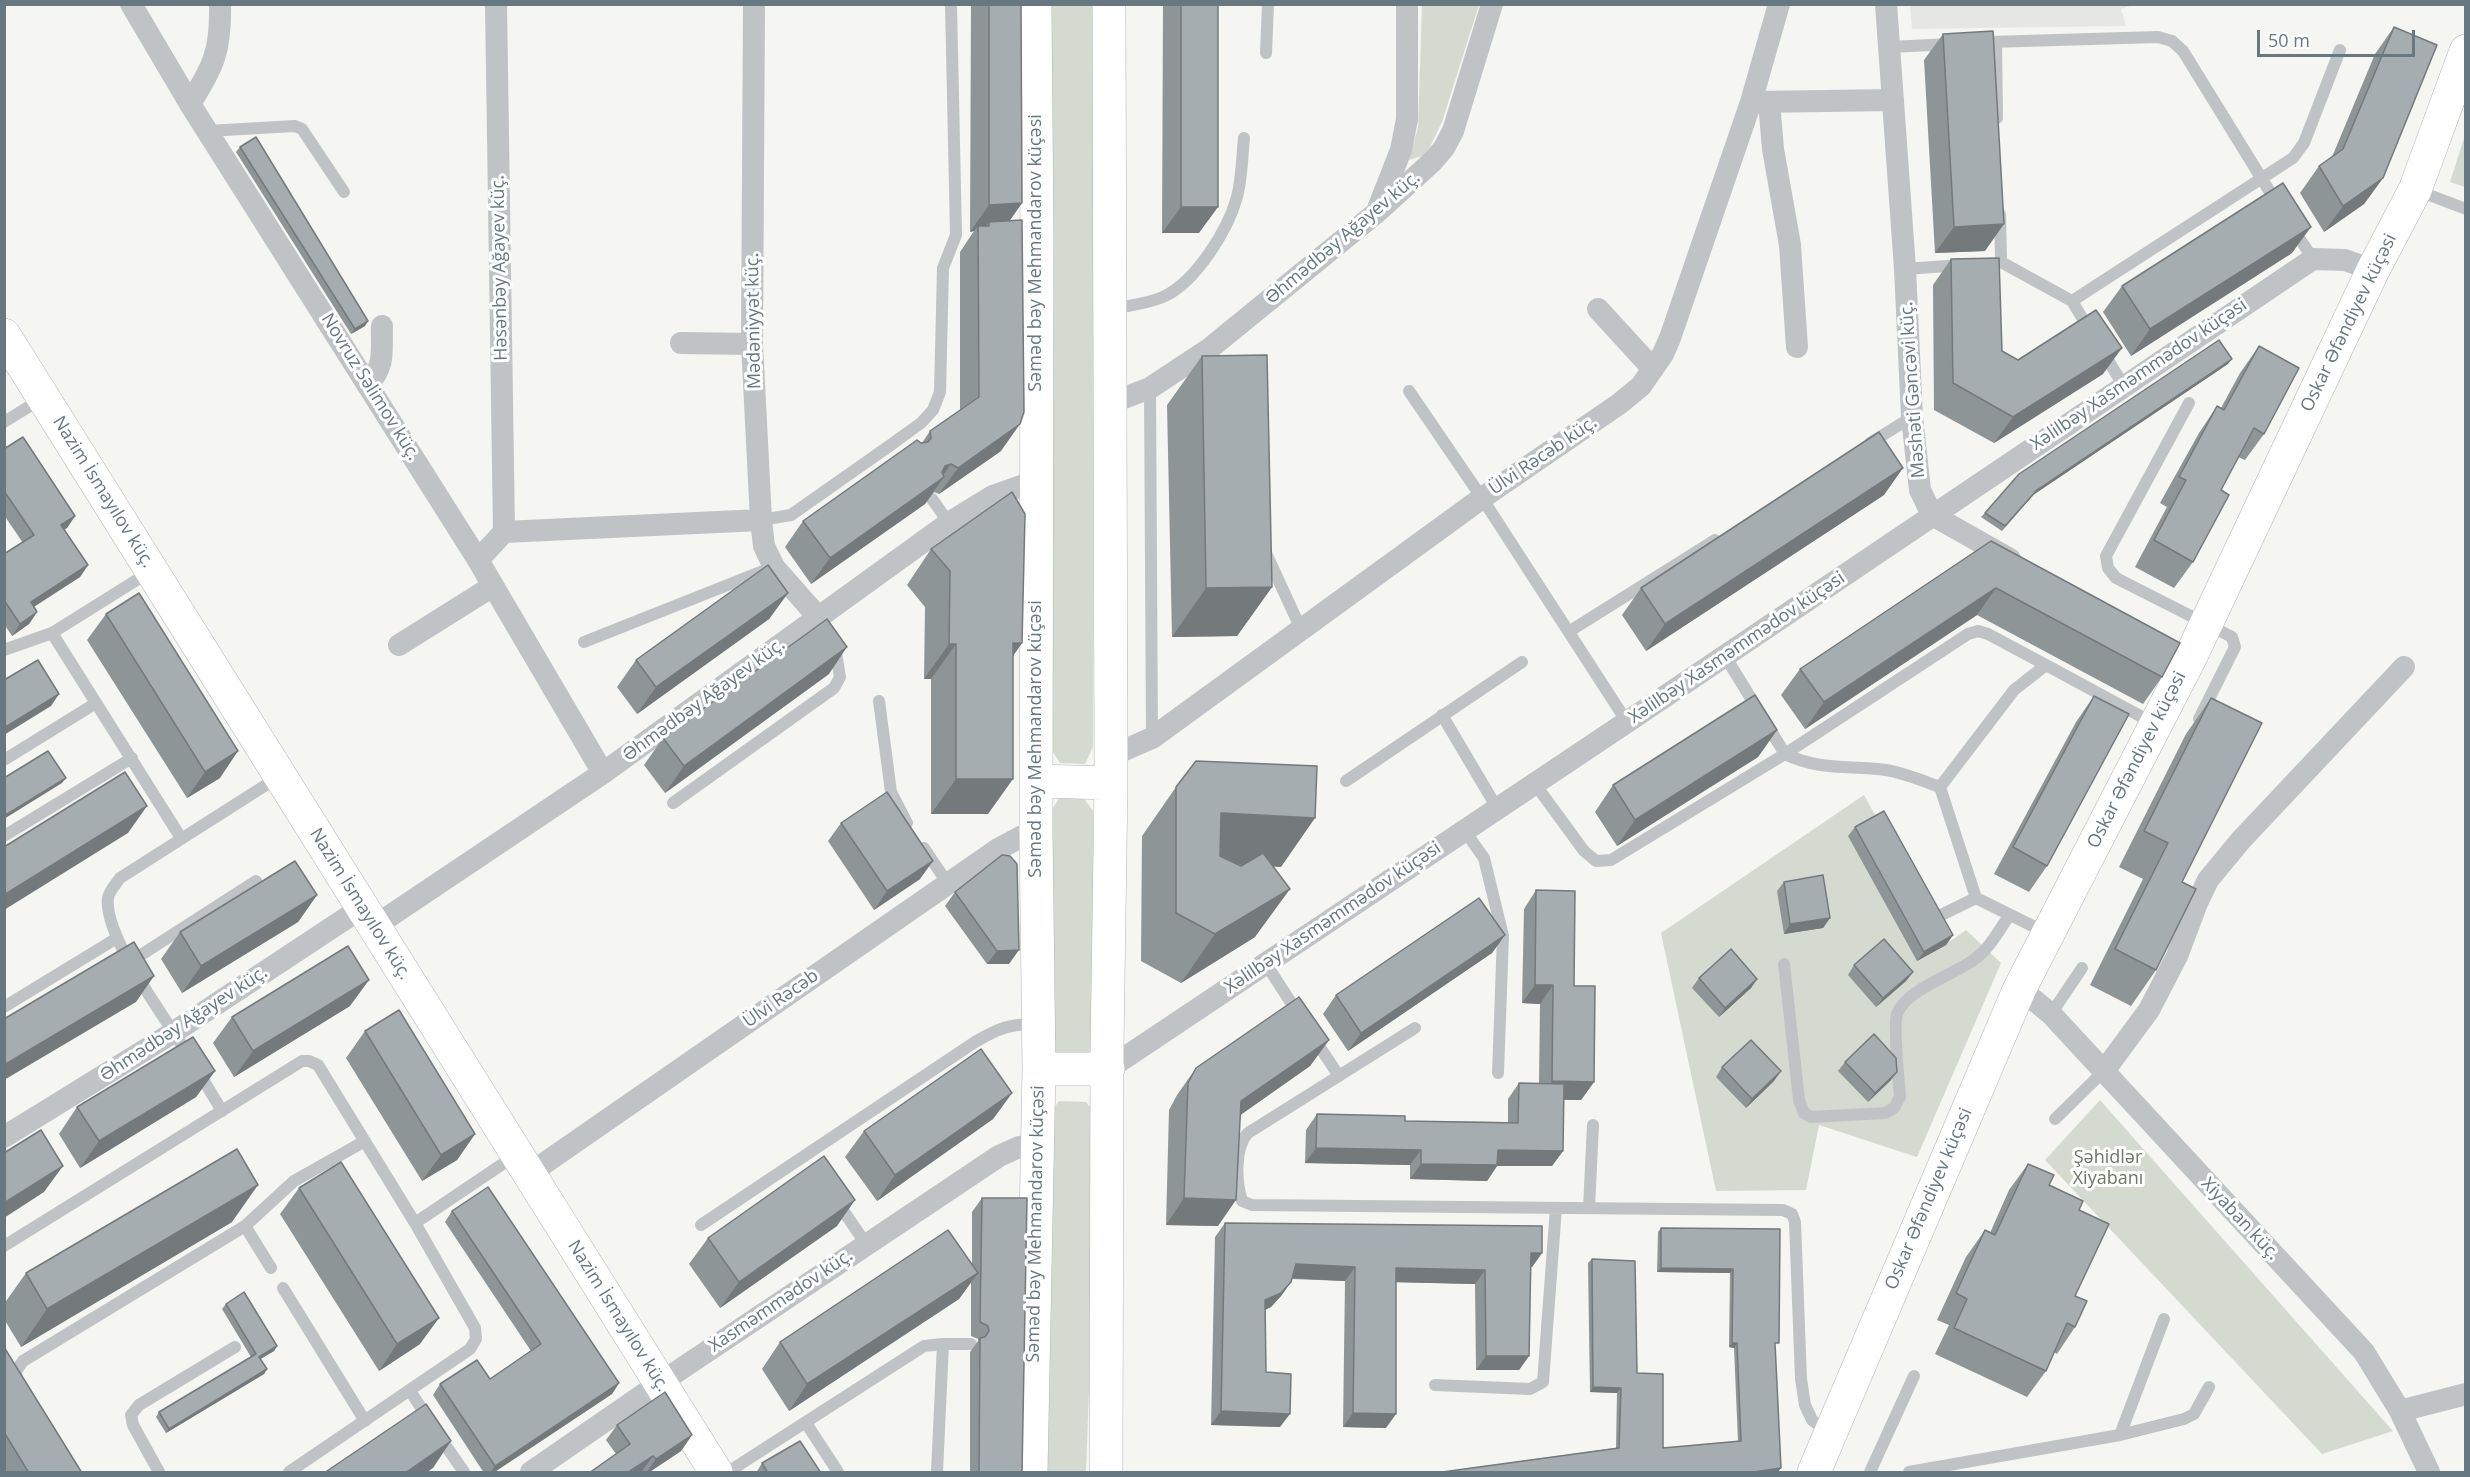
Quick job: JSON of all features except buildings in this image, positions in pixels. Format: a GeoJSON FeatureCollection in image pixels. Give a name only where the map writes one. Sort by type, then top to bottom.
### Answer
{"type":"FeatureCollection","features":[{"type":"Feature","properties":{"kind":"main road","name":"Səməd bəy Mehmandarov küçəsi"},"geometry":{"type":"LineString","coordinates":[[1031,1473],[1029,1345],[1039,1069],[1031,514],[1036,481],[1032,236],[1035,4]]}},
{"type":"Feature","properties":{"kind":"main road"},"geometry":{"type":"LineString","coordinates":[[1106,1473],[1111,770],[1109,4]]}},
{"type":"Feature","properties":{"kind":"main road","name":"Oskar Əfəndiyev küçəsi"},"geometry":{"type":"LineString","coordinates":[[1814,1473],[2019,990],[2156,724],[2180,653],[2206,624],[2373,270],[2415,190],[2466,51]]}},
{"type":"Feature","properties":{"kind":"main road","name":"Nazim İsmayılov küç."},"geometry":{"type":"LineString","coordinates":[[4,335],[716,1473]]}},
{"type":"Feature","properties":{"kind":"main road"},"geometry":{"type":"LineString","coordinates":[[1036,781],[1111,770]]}},
{"type":"Feature","properties":{"kind":"main road"},"geometry":{"type":"LineString","coordinates":[[1039,1069],[1108,1069]]}},
{"type":"Feature","properties":{"kind":"street","name":"Novruz Səlimov küç."},"geometry":{"type":"LineString","coordinates":[[131,4],[190,104],[478,560],[603,772]]}},
{"type":"Feature","properties":{"kind":"street"},"geometry":{"type":"LineString","coordinates":[[190,104],[214,60],[220,37],[220,4]]}},
{"type":"Feature","properties":{"kind":"street","name":"Həsənbəy Ağayev küç."},"geometry":{"type":"LineString","coordinates":[[496,4],[504,532]]}},
{"type":"Feature","properties":{"kind":"street","name":"Mədəniyyət küç."},"geometry":{"type":"LineString","coordinates":[[754,4],[752,344],[761,520],[764,546],[774,567],[823,626]]}},
{"type":"Feature","properties":{"kind":"street"},"geometry":{"type":"LineString","coordinates":[[1376,213],[1401,150],[1407,119],[1407,4]]}},
{"type":"Feature","properties":{"kind":"street","name":"Əhmədbəy Ağayev küç."},"geometry":{"type":"LineString","coordinates":[[1111,403],[1150,388],[1209,349],[1376,213],[1444,148],[1453,131],[1492,4]]}},
{"type":"Feature","properties":{"kind":"street","name":"Ülvi Rəcəb küç."},"geometry":{"type":"LineString","coordinates":[[1111,770],[1301,629],[1641,386],[1670,338],[1760,102],[1779,4]]}},
{"type":"Feature","properties":{"kind":"street","name":"Məshəti Gəncəvi küç."},"geometry":{"type":"LineString","coordinates":[[1886,4],[1905,269],[1912,417],[1920,490],[1932,515]]}},
{"type":"Feature","properties":{"kind":"street"},"geometry":{"type":"LineString","coordinates":[[1797,346],[1790,245],[1773,149],[1760,102],[1893,100]]}},
{"type":"Feature","properties":{"kind":"street"},"geometry":{"type":"LineString","coordinates":[[2313,259],[2344,260],[2373,270]]}},
{"type":"Feature","properties":{"kind":"street","name":"Xəlilbəy Xasməmmədov küçəsi"},"geometry":{"type":"LineString","coordinates":[[1108,1069],[2313,259]]}},
{"type":"Feature","properties":{"kind":"street"},"geometry":{"type":"LineString","coordinates":[[1598,309],[1653,369]]}},
{"type":"Feature","properties":{"kind":"street"},"geometry":{"type":"LineString","coordinates":[[368,384],[378,374],[382,326]]}},
{"type":"Feature","properties":{"kind":"street"},"geometry":{"type":"LineString","coordinates":[[681,343],[752,344]]}},
{"type":"Feature","properties":{"kind":"street","name":"Əhmədbəy Ağayev küç."},"geometry":{"type":"LineString","coordinates":[[4,1137],[174,1032],[369,917],[603,772],[823,626],[949,523],[993,496],[1036,481]]}},
{"type":"Feature","properties":{"kind":"street"},"geometry":{"type":"LineString","coordinates":[[1932,515],[2025,567]]}},
{"type":"Feature","properties":{"kind":"street"},"geometry":{"type":"LineString","coordinates":[[478,560],[504,532],[761,520]]}},
{"type":"Feature","properties":{"kind":"street"},"geometry":{"type":"LineString","coordinates":[[399,645],[493,586]]}},
{"type":"Feature","properties":{"kind":"street"},"geometry":{"type":"LineString","coordinates":[[2104,1071],[2149,1010],[2177,956],[2208,880],[2241,840],[2404,667]]}},
{"type":"Feature","properties":{"kind":"street","name":"Ülvi Rəcəb"},"geometry":{"type":"LineString","coordinates":[[523,1164],[998,849],[1036,829]]}},
{"type":"Feature","properties":{"kind":"street","name":"Xiyaban küç."},"geometry":{"type":"LineString","coordinates":[[2019,990],[2040,1003],[2051,1014],[2358,1345],[2380,1376],[2400,1411],[2429,1473]]}},
{"type":"Feature","properties":{"kind":"street","name":"Xasməmmədov küç."},"geometry":{"type":"LineString","coordinates":[[531,1473],[660,1383],[999,1156],[1019,1147],[1037,1144]]}},
{"type":"Feature","properties":{"kind":"street"},"geometry":{"type":"LineString","coordinates":[[2400,1411],[2466,1394]]}},
{"type":"Feature","properties":{"kind":"lane"},"geometry":{"type":"LineString","coordinates":[[761,520],[791,515],[895,449],[933,410],[940,392],[943,267],[956,235],[951,4]]}},
{"type":"Feature","properties":{"kind":"lane"},"geometry":{"type":"LineString","coordinates":[[1266,53],[1268,4]]}},
{"type":"Feature","properties":{"kind":"lane"},"geometry":{"type":"LineString","coordinates":[[1890,47],[2158,37],[2172,41],[2183,51],[2313,259]]}},
{"type":"Feature","properties":{"kind":"lane"},"geometry":{"type":"LineString","coordinates":[[1996,42],[1998,135]]}},
{"type":"Feature","properties":{"kind":"lane"},"geometry":{"type":"LineString","coordinates":[[2072,301],[2293,158],[2304,143],[2340,50]]}},
{"type":"Feature","properties":{"kind":"lane"},"geometry":{"type":"LineString","coordinates":[[207,131],[295,126],[302,129],[344,192]]}},
{"type":"Feature","properties":{"kind":"lane"},"geometry":{"type":"LineString","coordinates":[[1110,309],[1166,295],[1179,287],[1198,267],[1233,212],[1238,194],[1244,138]]}},
{"type":"Feature","properties":{"kind":"lane"},"geometry":{"type":"LineString","coordinates":[[2415,190],[2466,209]]}},
{"type":"Feature","properties":{"kind":"lane"},"geometry":{"type":"LineString","coordinates":[[2000,204],[1996,263],[2072,301],[2124,386]]}},
{"type":"Feature","properties":{"kind":"lane"},"geometry":{"type":"LineString","coordinates":[[956,235],[969,240]]}},
{"type":"Feature","properties":{"kind":"lane"},"geometry":{"type":"LineString","coordinates":[[1905,269],[1969,265]]}},
{"type":"Feature","properties":{"kind":"lane"},"geometry":{"type":"LineString","coordinates":[[1150,388],[1152,738]]}},
{"type":"Feature","properties":{"kind":"lane"},"geometry":{"type":"LineString","coordinates":[[1409,391],[1570,631],[1627,722]]}},
{"type":"Feature","properties":{"kind":"lane"},"geometry":{"type":"LineString","coordinates":[[4,422],[44,398]]}},
{"type":"Feature","properties":{"kind":"lane"},"geometry":{"type":"LineString","coordinates":[[2189,403],[2106,556],[2108,568],[2116,578],[2232,637],[2235,647],[2194,729]]}},
{"type":"Feature","properties":{"kind":"lane"},"geometry":{"type":"LineString","coordinates":[[1862,448],[1912,417]]}},
{"type":"Feature","properties":{"kind":"lane"},"geometry":{"type":"LineString","coordinates":[[932,499],[949,523]]}},
{"type":"Feature","properties":{"kind":"lane"},"geometry":{"type":"LineString","coordinates":[[1570,631],[1731,530]]}},
{"type":"Feature","properties":{"kind":"lane"},"geometry":{"type":"LineString","coordinates":[[1258,536],[1301,629]]}},
{"type":"Feature","properties":{"kind":"lane"},"geometry":{"type":"LineString","coordinates":[[584,642],[774,567]]}},
{"type":"Feature","properties":{"kind":"lane"},"geometry":{"type":"LineString","coordinates":[[4,650],[52,633],[152,571]]}},
{"type":"Feature","properties":{"kind":"lane"},"geometry":{"type":"LineString","coordinates":[[673,803],[834,688],[840,677],[840,666],[837,650],[823,626]]}},
{"type":"Feature","properties":{"kind":"lane"},"geometry":{"type":"LineString","coordinates":[[1535,784],[1584,851],[1596,861],[1611,860],[1785,754],[1968,634],[1978,632],[1988,634],[2156,724]]}},
{"type":"Feature","properties":{"kind":"lane"},"geometry":{"type":"LineString","coordinates":[[52,633],[181,838]]}},
{"type":"Feature","properties":{"kind":"lane"},"geometry":{"type":"LineString","coordinates":[[1725,656],[1785,754],[1821,767],[1887,770],[1940,787]]}},
{"type":"Feature","properties":{"kind":"lane"},"geometry":{"type":"LineString","coordinates":[[1346,781],[1522,662]]}},
{"type":"Feature","properties":{"kind":"lane"},"geometry":{"type":"LineString","coordinates":[[1940,787],[2014,690],[2046,665]]}},
{"type":"Feature","properties":{"kind":"lane"},"geometry":{"type":"LineString","coordinates":[[879,701],[891,792],[902,815],[948,884]]}},
{"type":"Feature","properties":{"kind":"lane"},"geometry":{"type":"LineString","coordinates":[[4,760],[96,703]]}},
{"type":"Feature","properties":{"kind":"lane"},"geometry":{"type":"LineString","coordinates":[[1442,715],[1497,808]]}},
{"type":"Feature","properties":{"kind":"lane"},"geometry":{"type":"LineString","coordinates":[[4,836],[132,758]]}},
{"type":"Feature","properties":{"kind":"lane"},"geometry":{"type":"LineString","coordinates":[[222,1111],[117,938],[109,916],[108,896],[120,878],[280,776]]}},
{"type":"Feature","properties":{"kind":"lane"},"geometry":{"type":"LineString","coordinates":[[1940,787],[1976,898],[2047,933]]}},
{"type":"Feature","properties":{"kind":"lane"},"geometry":{"type":"LineString","coordinates":[[1464,830],[1484,858],[1503,936],[1498,1073]]}},
{"type":"Feature","properties":{"kind":"lane"},"geometry":{"type":"LineString","coordinates":[[130,962],[256,881]]}},
{"type":"Feature","properties":{"kind":"lane"},"geometry":{"type":"LineString","coordinates":[[1941,915],[1976,898]]}},
{"type":"Feature","properties":{"kind":"lane"},"geometry":{"type":"LineString","coordinates":[[1784,964],[1799,1100],[1804,1113],[1811,1117],[1885,1113],[1894,1108],[1900,1097],[1895,1016],[1902,1004],[1975,959],[1986,949],[2009,916]]}},
{"type":"Feature","properties":{"kind":"lane"},"geometry":{"type":"LineString","coordinates":[[4,1007],[117,938]]}},
{"type":"Feature","properties":{"kind":"lane"},"geometry":{"type":"LineString","coordinates":[[1266,964],[1339,1076]]}},
{"type":"Feature","properties":{"kind":"lane"},"geometry":{"type":"LineString","coordinates":[[2051,1014],[2082,968]]}},
{"type":"Feature","properties":{"kind":"lane"},"geometry":{"type":"LineString","coordinates":[[701,1225],[809,1160],[999,1028],[1013,1024],[1038,1024]]}},
{"type":"Feature","properties":{"kind":"lane"},"geometry":{"type":"LineString","coordinates":[[1415,1028],[1248,1132],[1242,1138],[1239,1147],[1239,1191],[1242,1201],[1252,1205],[1783,1210],[1792,1214],[1795,1222],[1801,1379],[1805,1405],[1812,1420],[1830,1434]]}},
{"type":"Feature","properties":{"kind":"lane"},"geometry":{"type":"LineString","coordinates":[[4,1246],[302,1061],[318,1065],[415,1223],[475,1328],[476,1339],[470,1349],[289,1473]]}},
{"type":"Feature","properties":{"kind":"lane"},"geometry":{"type":"LineString","coordinates":[[2055,1119],[2104,1071]]}},
{"type":"Feature","properties":{"kind":"lane"},"geometry":{"type":"LineString","coordinates":[[1589,1208],[1593,1125]]}},
{"type":"Feature","properties":{"kind":"lane"},"geometry":{"type":"LineString","coordinates":[[23,1394],[17,1385],[16,1371],[23,1361],[245,1226],[294,1181],[365,1140]]}},
{"type":"Feature","properties":{"kind":"lane"},"geometry":{"type":"LineString","coordinates":[[415,1223],[523,1164]]}},
{"type":"Feature","properties":{"kind":"lane"},"geometry":{"type":"LineString","coordinates":[[826,1184],[866,1244]]}},
{"type":"Feature","properties":{"kind":"lane"},"geometry":{"type":"LineString","coordinates":[[1435,1384],[1530,1389],[1543,1382],[1556,1208]]}},
{"type":"Feature","properties":{"kind":"lane"},"geometry":{"type":"LineString","coordinates":[[245,1226],[271,1268]]}},
{"type":"Feature","properties":{"kind":"lane"},"geometry":{"type":"LineString","coordinates":[[283,1288],[365,1421]]}},
{"type":"Feature","properties":{"kind":"lane"},"geometry":{"type":"LineString","coordinates":[[2120,1435],[2164,1319]]}},
{"type":"Feature","properties":{"kind":"lane"},"geometry":{"type":"LineString","coordinates":[[937,1473],[943,1344]]}},
{"type":"Feature","properties":{"kind":"lane"},"geometry":{"type":"LineString","coordinates":[[728,1473],[924,1346],[970,1344]]}},
{"type":"Feature","properties":{"kind":"lane"},"geometry":{"type":"LineString","coordinates":[[159,1473],[133,1425],[131,1415],[139,1406],[235,1347]]}},
{"type":"Feature","properties":{"kind":"lane"},"geometry":{"type":"LineString","coordinates":[[1870,1473],[1914,1376]]}},
{"type":"Feature","properties":{"kind":"lane"},"geometry":{"type":"LineString","coordinates":[[1909,1473],[2120,1435],[2184,1419],[2194,1414],[2209,1387]]}},
{"type":"Feature","properties":{"kind":"lane"},"geometry":{"type":"LineString","coordinates":[[410,1391],[464,1473]]}},
{"type":"Feature","properties":{"kind":"lane"},"geometry":{"type":"LineString","coordinates":[[806,1423],[838,1473]]}},
{"type":"Feature","properties":{"kind":"shaded area"},"geometry":{"type":"Polygon","coordinates":[[[1910,5],[2134,5],[2121,9],[2126,26],[1912,29],[1910,5]]]}},
{"type":"Feature","properties":{"kind":"green space"},"geometry":{"type":"Polygon","coordinates":[[[1051,5],[1095,5],[1093,747],[1085,764],[1060,763],[1051,749],[1051,5]]]}},
{"type":"Feature","properties":{"kind":"green space"},"geometry":{"type":"Polygon","coordinates":[[[1422,5],[1479,5],[1442,122],[1426,155],[1409,160],[1418,127],[1422,5]]]}},
{"type":"Feature","properties":{"kind":"green space"},"geometry":{"type":"Polygon","coordinates":[[[2465,135],[2465,187],[2450,182],[2465,135]]]}},
{"type":"Feature","properties":{"kind":"green space"},"geometry":{"type":"Polygon","coordinates":[[[1864,795],[1946,944],[1966,930],[2001,963],[1917,1157],[1819,1125],[1806,1190],[1716,1191],[1661,933],[1864,795]]]}},
{"type":"Feature","properties":{"kind":"green space"},"geometry":{"type":"Polygon","coordinates":[[[1061,796],[1083,797],[1093,811],[1093,1056],[1054,1056],[1052,809],[1061,796]]]}},
{"type":"Feature","properties":{"kind":"green space","name":"Şəhidlər Xiyabanı"},"geometry":{"type":"Polygon","coordinates":[[[2100,1100],[2393,1431],[2322,1454],[2045,1160],[2100,1100]]]}},
{"type":"Feature","properties":{"kind":"green space"},"geometry":{"type":"Polygon","coordinates":[[[1059,1101],[1086,1102],[1099,1118],[1086,1472],[1045,1472],[1047,1118],[1059,1101]]]}}]}
